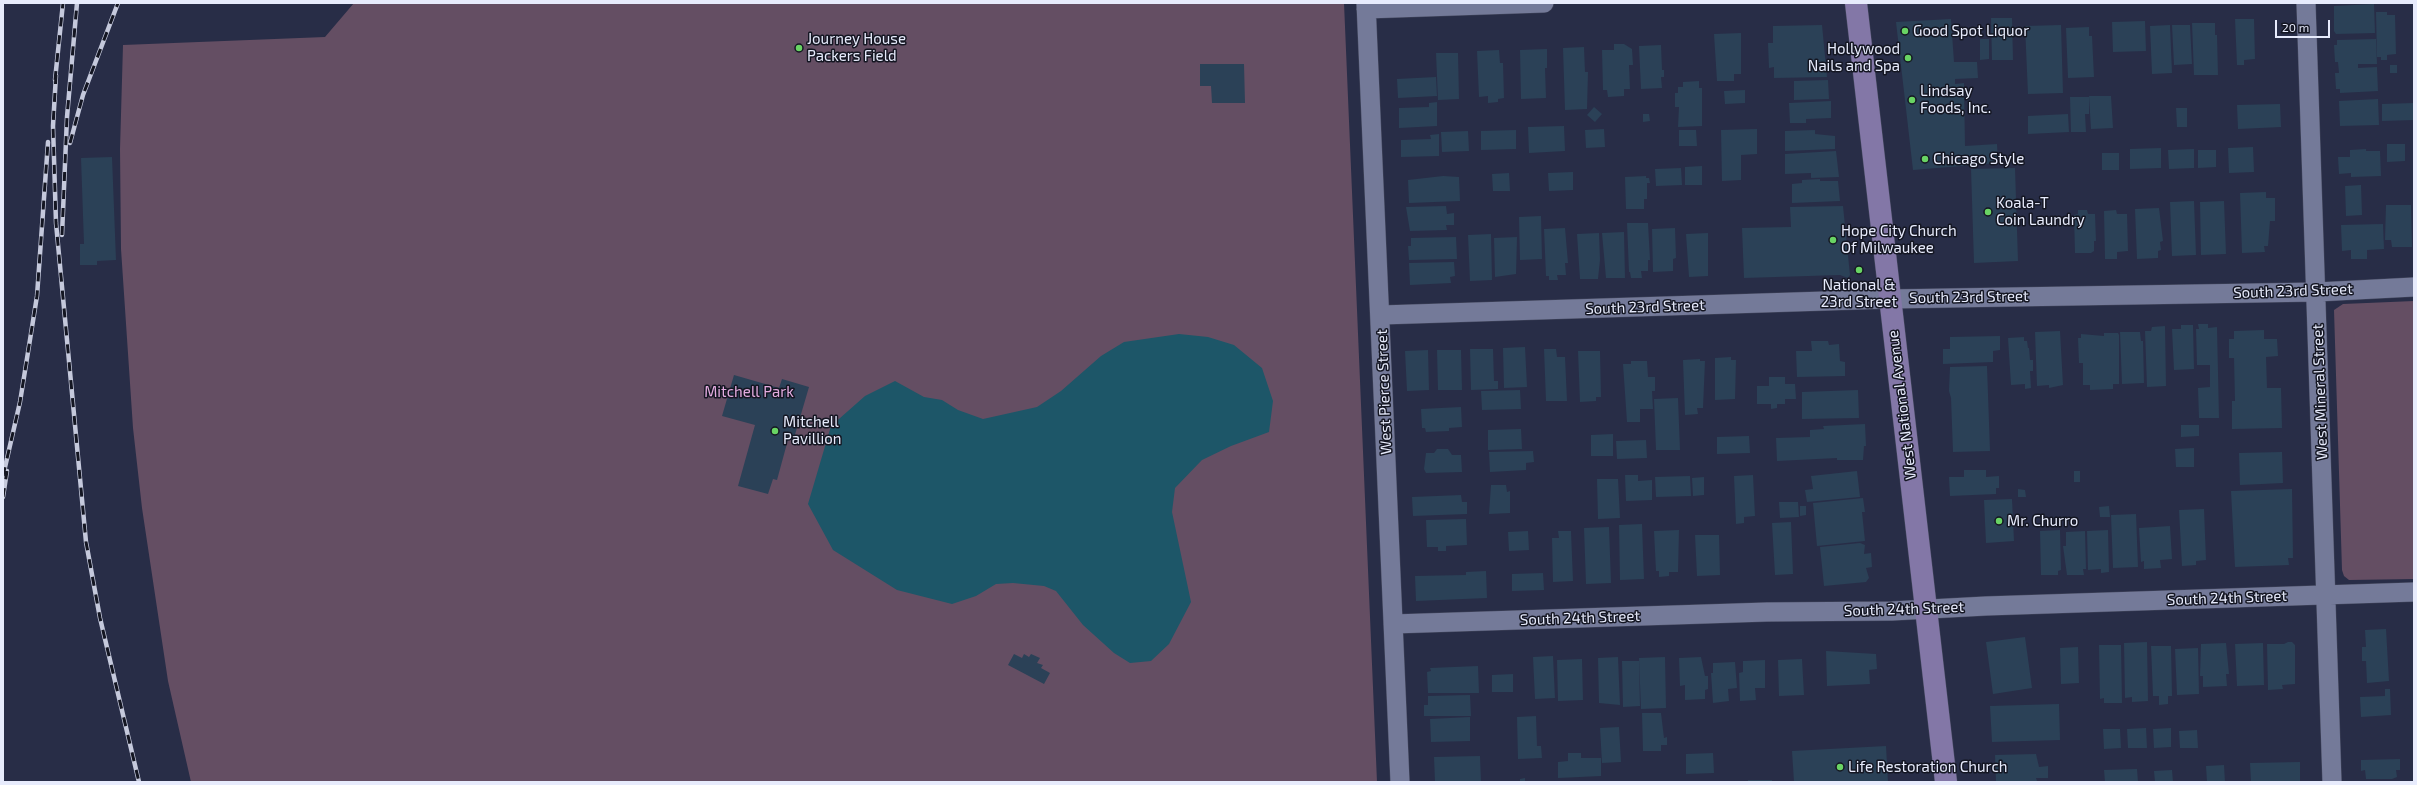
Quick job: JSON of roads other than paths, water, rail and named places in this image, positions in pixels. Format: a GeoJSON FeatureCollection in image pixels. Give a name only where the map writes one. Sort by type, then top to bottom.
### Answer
{"type":"FeatureCollection","features":[{"type":"Feature","properties":{"kind":"main road","name":"West National Avenue"},"geometry":{"type":"LineString","coordinates":[[1856,3],[1946,782]]}},
{"type":"Feature","properties":{"kind":"street"},"geometry":{"type":"LineString","coordinates":[[1366,6],[1544,3]]}},
{"type":"Feature","properties":{"kind":"street","name":"West Mineral Street"},"geometry":{"type":"LineString","coordinates":[[2306,3],[2317,292],[2332,782]]}},
{"type":"Feature","properties":{"kind":"street","name":"West Pierce Street"},"geometry":{"type":"LineString","coordinates":[[1366,6],[1381,315],[1400,782]]}},
{"type":"Feature","properties":{"kind":"street","name":"South 23rd Street"},"geometry":{"type":"LineString","coordinates":[[1381,315],[1889,299],[2317,292],[2414,287]]}},
{"type":"Feature","properties":{"kind":"street","name":"South 24th Street"},"geometry":{"type":"LineString","coordinates":[[1393,624],[1760,612],[1926,610],[1986,606],[2414,592]]}},
{"type":"Feature","properties":{"kind":"water"},"geometry":{"type":"Polygon","coordinates":[[[1179,334],[1208,337],[1234,345],[1262,368],[1273,401],[1269,432],[1231,446],[1202,460],[1175,488],[1172,512],[1191,602],[1169,644],[1151,661],[1130,663],[1114,653],[1083,625],[1056,591],[1044,586],[1013,583],[996,584],[976,596],[952,604],[897,590],[833,550],[808,504],[831,426],[865,396],[895,381],[924,397],[942,400],[958,410],[983,419],[1037,407],[1061,391],[1101,356],[1124,342],[1179,334]]]}},
{"type":"Feature","properties":{"kind":"railway"},"geometry":{"type":"LineString","coordinates":[[55,80],[63,3]]}},
{"type":"Feature","properties":{"kind":"railway"},"geometry":{"type":"LineString","coordinates":[[62,235],[67,117],[77,3]]}},
{"type":"Feature","properties":{"kind":"railway"},"geometry":{"type":"LineString","coordinates":[[70,143],[83,95],[118,3]]}},
{"type":"Feature","properties":{"kind":"railway"},"geometry":{"type":"LineString","coordinates":[[56,75],[53,126],[56,223],[86,542],[100,618],[139,782]]}},
{"type":"Feature","properties":{"kind":"railway"},"geometry":{"type":"LineString","coordinates":[[3,476],[20,402],[37,296],[48,142]]}},
{"type":"Feature","properties":{"kind":"railway"},"geometry":{"type":"LineString","coordinates":[[3,497],[7,471]]}},
{"type":"Feature","properties":{"kind":"place","name":"Good Spot Liquor"},"geometry":{"type":"Point","coordinates":[1905,31]}},
{"type":"Feature","properties":{"kind":"place","name":"Journey House Packers Field"},"geometry":{"type":"Point","coordinates":[799,48]}},
{"type":"Feature","properties":{"kind":"place","name":"Hollywood Nails and Spa"},"geometry":{"type":"Point","coordinates":[1908,58]}},
{"type":"Feature","properties":{"kind":"place","name":"Lindsay Foods, Inc."},"geometry":{"type":"Point","coordinates":[1912,100]}},
{"type":"Feature","properties":{"kind":"place","name":"Chicago Style"},"geometry":{"type":"Point","coordinates":[1925,159]}},
{"type":"Feature","properties":{"kind":"place","name":"Koala-T Coin Laundry"},"geometry":{"type":"Point","coordinates":[1988,212]}},
{"type":"Feature","properties":{"kind":"place","name":"Hope City Church Of Milwaukee"},"geometry":{"type":"Point","coordinates":[1833,240]}},
{"type":"Feature","properties":{"kind":"place","name":"National & 23rd Street"},"geometry":{"type":"Point","coordinates":[1859,270]}},
{"type":"Feature","properties":{"kind":"place","name":"Mitchell Pavillion"},"geometry":{"type":"Point","coordinates":[775,431]}},
{"type":"Feature","properties":{"kind":"place","name":"Mr. Churro"},"geometry":{"type":"Point","coordinates":[1999,521]}},
{"type":"Feature","properties":{"kind":"place","name":"Life Restoration Church"},"geometry":{"type":"Point","coordinates":[1840,767]}},
{"type":"Feature","properties":{"kind":"park label","name":"Mitchell Park"},"geometry":{"type":"Point","coordinates":[749,392]}}]}
